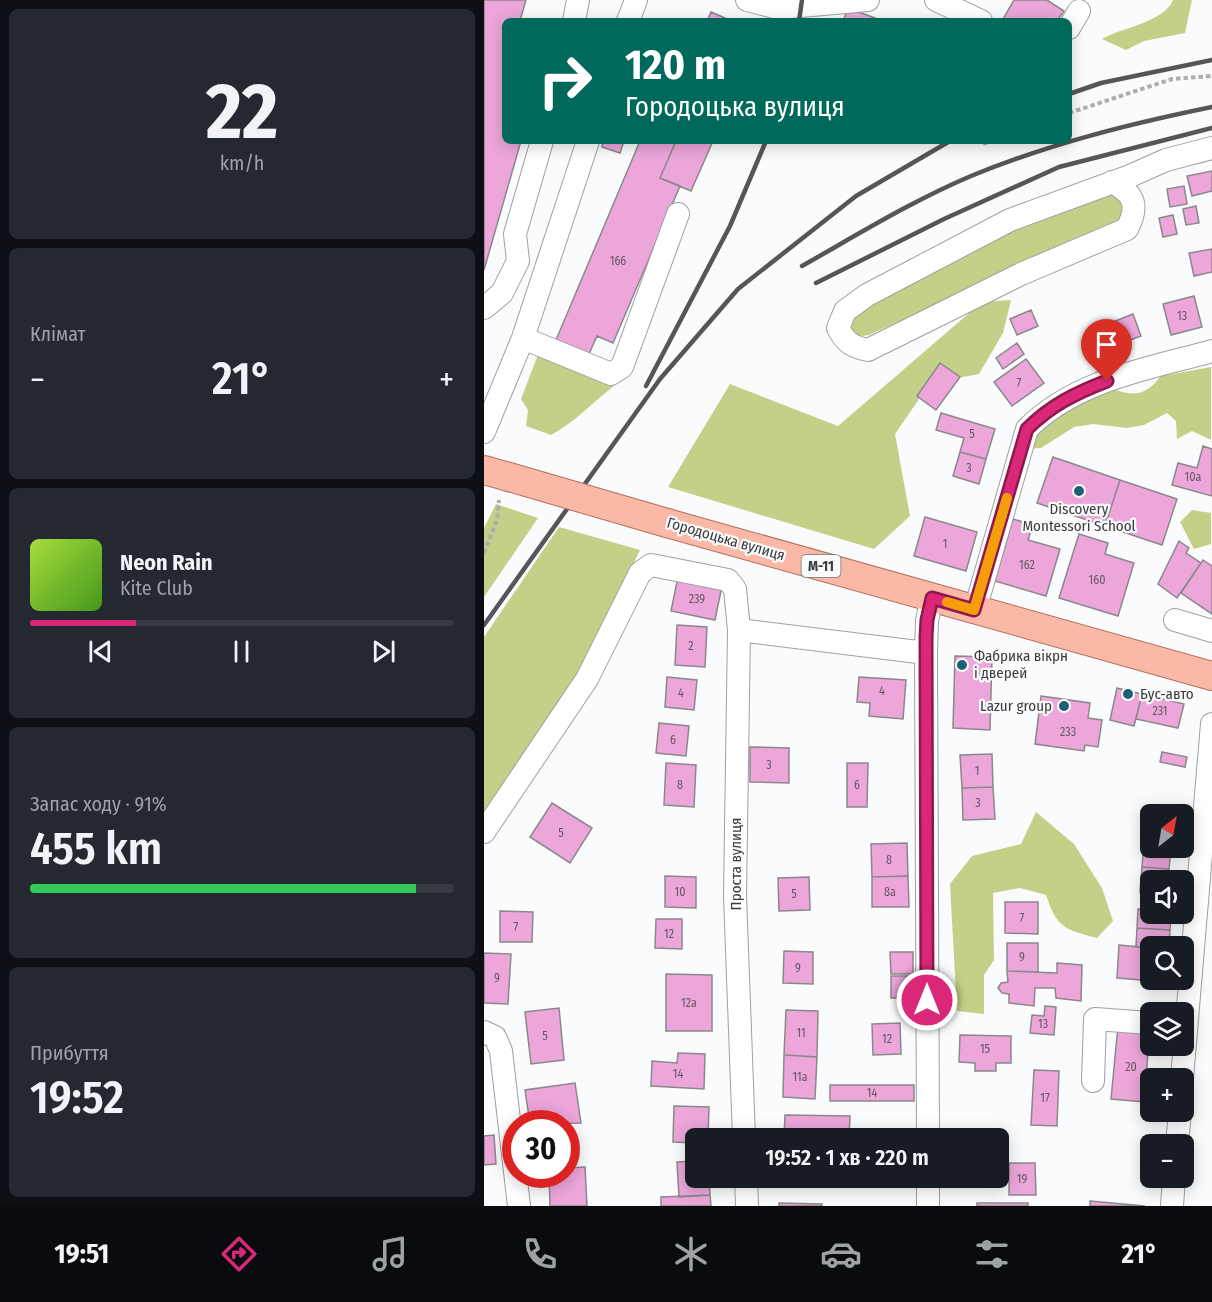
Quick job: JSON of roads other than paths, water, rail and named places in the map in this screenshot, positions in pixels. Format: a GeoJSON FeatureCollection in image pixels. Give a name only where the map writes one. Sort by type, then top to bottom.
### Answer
{"type":"FeatureCollection","features":[{"type":"Feature","properties":{"kind":"main road","name":"Городоцька вулиця"},"geometry":{"type":"LineString","coordinates":[[497,482],[667,523],[1212,675]]}},
{"type":"Feature","properties":{"kind":"street"},"geometry":{"type":"LineString","coordinates":[[575,18],[578,0]]}},
{"type":"Feature","properties":{"kind":"street"},"geometry":{"type":"LineString","coordinates":[[629,18],[636,0]]}},
{"type":"Feature","properties":{"kind":"street"},"geometry":{"type":"LineString","coordinates":[[746,0],[778,8],[868,0]]}},
{"type":"Feature","properties":{"kind":"street"},"geometry":{"type":"LineString","coordinates":[[936,0],[975,18]]}},
{"type":"Feature","properties":{"kind":"street"},"geometry":{"type":"LineString","coordinates":[[484,308],[502,293],[518,261],[515,234],[541,144]]}},
{"type":"Feature","properties":{"kind":"street"},"geometry":{"type":"LineString","coordinates":[[484,432],[523,338],[587,144]]}},
{"type":"Feature","properties":{"kind":"street"},"geometry":{"type":"LineString","coordinates":[[1112,182],[1125,189],[1133,200],[1135,214],[1127,229],[1021,274],[868,350],[858,348],[844,340],[838,328],[845,311],[867,295],[1010,220],[1166,160],[1212,148]]}},
{"type":"Feature","properties":{"kind":"street"},"geometry":{"type":"LineString","coordinates":[[523,338],[612,374],[622,368],[678,214]]}},
{"type":"Feature","properties":{"kind":"street"},"geometry":{"type":"LineString","coordinates":[[974,610],[1027,429],[1042,414],[1068,396],[1107,381],[1212,351]]}},
{"type":"Feature","properties":{"kind":"street","name":"Проста вулиця"},"geometry":{"type":"LineString","coordinates":[[484,832],[587,679],[640,573],[651,565],[728,580],[735,589],[739,630],[735,896],[744,1128]]}},
{"type":"Feature","properties":{"kind":"street"},"geometry":{"type":"LineString","coordinates":[[928,1128],[926,653],[927,620],[932,598]]}},
{"type":"Feature","properties":{"kind":"street"},"geometry":{"type":"LineString","coordinates":[[1175,620],[1212,631]]}},
{"type":"Feature","properties":{"kind":"street"},"geometry":{"type":"LineString","coordinates":[[739,630],[926,653]]}},
{"type":"Feature","properties":{"kind":"street"},"geometry":{"type":"LineString","coordinates":[[1187,1002],[1212,724]]}},
{"type":"Feature","properties":{"kind":"street"},"geometry":{"type":"LineString","coordinates":[[1093,1080],[1095,1018],[1140,1022]]}},
{"type":"Feature","properties":{"kind":"street"},"geometry":{"type":"LineString","coordinates":[[484,1032],[495,1037],[501,1051],[519,1206]]}},
{"type":"Feature","properties":{"kind":"street"},"geometry":{"type":"LineString","coordinates":[[746,1188],[747,1206]]}},
{"type":"Feature","properties":{"kind":"street"},"geometry":{"type":"LineString","coordinates":[[928,1188],[928,1206]]}},
{"type":"Feature","properties":{"kind":"street"},"geometry":{"type":"LineString","coordinates":[[1172,1206],[1173,1188]]}},
{"type":"Feature","properties":{"kind":"railway"},"geometry":{"type":"LineString","coordinates":[[799,18],[802,0]]}},
{"type":"Feature","properties":{"kind":"railway"},"geometry":{"type":"LineString","coordinates":[[1072,93],[1101,83],[1212,60]]}},
{"type":"Feature","properties":{"kind":"railway"},"geometry":{"type":"LineString","coordinates":[[1072,141],[1150,120],[1212,107]]}},
{"type":"Feature","properties":{"kind":"railway"},"geometry":{"type":"LineString","coordinates":[[816,283],[944,219],[1059,167],[1212,128]]}},
{"type":"Feature","properties":{"kind":"railway"},"geometry":{"type":"LineString","coordinates":[[646,386],[730,226],[765,144]]}},
{"type":"Feature","properties":{"kind":"railway"},"geometry":{"type":"LineString","coordinates":[[484,625],[660,379],[738,289],[856,196],[945,144]]}},
{"type":"Feature","properties":{"kind":"railway"},"geometry":{"type":"LineString","coordinates":[[802,266],[927,196],[971,176],[1063,144]]}},
{"type":"Feature","properties":{"kind":"place","name":"Discovery Montessori School"},"geometry":{"type":"Point","coordinates":[1079,491]}},
{"type":"Feature","properties":{"kind":"place","name":"Фабрика вікрн і дверей"},"geometry":{"type":"Point","coordinates":[962,665]}},
{"type":"Feature","properties":{"kind":"place","name":"Бус-авто"},"geometry":{"type":"Point","coordinates":[1128,694]}},
{"type":"Feature","properties":{"kind":"place","name":"Lazur group"},"geometry":{"type":"Point","coordinates":[1064,706]}}]}
